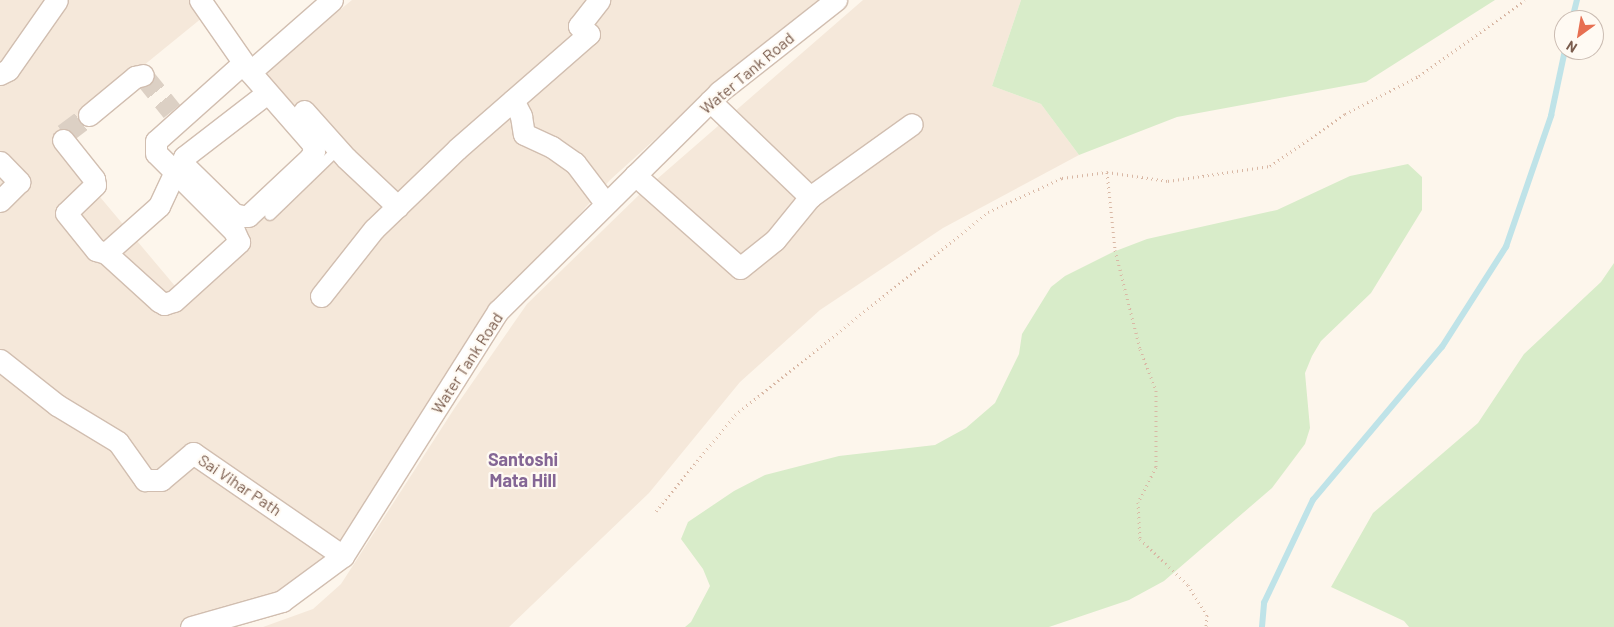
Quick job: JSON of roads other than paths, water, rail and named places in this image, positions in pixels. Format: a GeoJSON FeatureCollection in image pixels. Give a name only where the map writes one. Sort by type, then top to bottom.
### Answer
{"type":"FeatureCollection","features":[{"type":"Feature","properties":{"kind":"street"},"geometry":{"type":"LineString","coordinates":[[0,74],[8,70],[57,0]]}},
{"type":"Feature","properties":{"kind":"street"},"geometry":{"type":"LineString","coordinates":[[200,0],[246,68],[312,143],[314,151],[310,158],[248,216],[242,216],[234,214],[185,166],[184,157],[267,93]]}},
{"type":"Feature","properties":{"kind":"street"},"geometry":{"type":"LineString","coordinates":[[63,140],[94,179],[95,185],[66,213],[96,250],[106,253],[164,304],[174,301],[239,242],[234,231],[174,174],[156,153],[156,140],[176,115],[246,68],[332,0]]}},
{"type":"Feature","properties":{"kind":"street"},"geometry":{"type":"LineString","coordinates":[[321,296],[374,228],[513,100],[589,34],[579,26],[598,0]]}},
{"type":"Feature","properties":{"kind":"street","name":"Water Tank Road"},"geometry":{"type":"LineString","coordinates":[[191,627],[282,601],[343,556],[498,311],[710,101],[836,0]]}},
{"type":"Feature","properties":{"kind":"street"},"geometry":{"type":"LineString","coordinates":[[89,114],[135,77],[143,75]]}},
{"type":"Feature","properties":{"kind":"street"},"geometry":{"type":"LineString","coordinates":[[513,100],[521,116],[524,134],[552,147],[575,163],[606,204]]}},
{"type":"Feature","properties":{"kind":"street"},"geometry":{"type":"LineString","coordinates":[[710,101],[810,197]]}},
{"type":"Feature","properties":{"kind":"street"},"geometry":{"type":"LineString","coordinates":[[304,111],[338,149],[398,207]]}},
{"type":"Feature","properties":{"kind":"street"},"geometry":{"type":"LineString","coordinates":[[635,175],[740,268],[775,240],[810,197],[912,124]]}},
{"type":"Feature","properties":{"kind":"street"},"geometry":{"type":"LineString","coordinates":[[0,162],[19,182],[0,201]]}},
{"type":"Feature","properties":{"kind":"street"},"geometry":{"type":"LineString","coordinates":[[106,253],[159,206],[174,174]]}},
{"type":"Feature","properties":{"kind":"street","name":"Sai Vihar Path"},"geometry":{"type":"LineString","coordinates":[[0,360],[57,405],[118,442],[145,480],[161,480],[193,453],[343,556]]}},
{"type":"Feature","properties":{"kind":"lane"},"geometry":{"type":"LineString","coordinates":[[270,215],[338,149]]}},
{"type":"Feature","properties":{"kind":"waterway"},"geometry":{"type":"LineString","coordinates":[[1574,10],[1577,0]]}},
{"type":"Feature","properties":{"kind":"waterway"},"geometry":{"type":"LineString","coordinates":[[1262,627],[1264,603],[1313,500],[1442,347],[1506,247],[1551,116],[1563,60]]}},
{"type":"Feature","properties":{"kind":"tunnel"},"geometry":{"type":"LineString","coordinates":[[143,75],[172,111]]}},
{"type":"Feature","properties":{"kind":"tunnel"},"geometry":{"type":"LineString","coordinates":[[63,140],[64,134],[89,115]]}},
{"type":"Feature","properties":{"kind":"district","name":"Santoshi Mata Hill"},"geometry":{"type":"Point","coordinates":[523,470]}}]}
